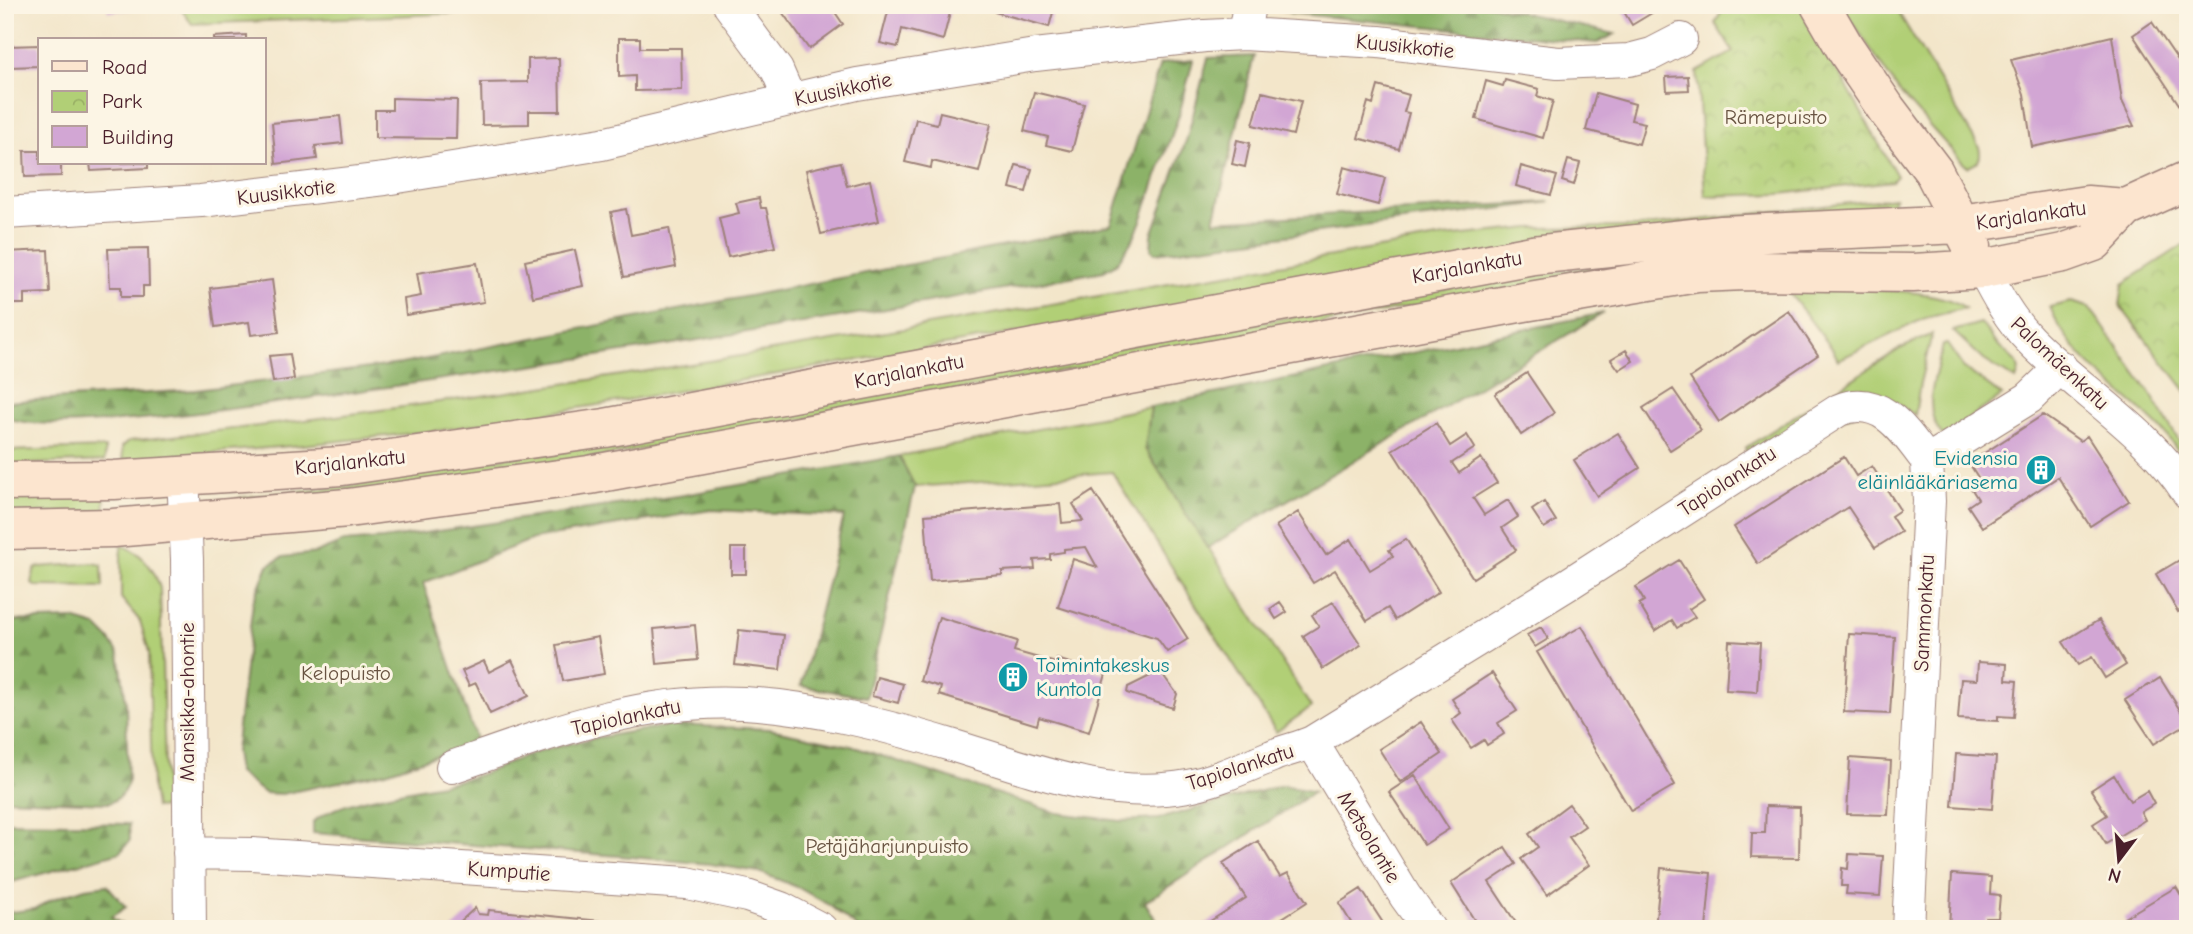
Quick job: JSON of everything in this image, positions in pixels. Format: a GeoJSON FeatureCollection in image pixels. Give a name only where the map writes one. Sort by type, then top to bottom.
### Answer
{"type":"FeatureCollection","features":[{"type":"Feature","properties":{"kind":"main road","name":"Palomäenkatu"},"geometry":{"type":"LineString","coordinates":[[1820,5],[1887,110],[1934,172],[1983,268]]}},
{"type":"Feature","properties":{"kind":"main road"},"geometry":{"type":"LineString","coordinates":[[2126,208],[2188,180]]}},
{"type":"Feature","properties":{"kind":"main road","name":"Karjalankatu"},"geometry":{"type":"LineString","coordinates":[[5,481],[183,476],[342,466],[605,428],[1533,255],[1722,235],[1962,224],[2087,205],[2126,208]]}},
{"type":"Feature","properties":{"kind":"main road","name":"Karjalankatu"},"geometry":{"type":"LineString","coordinates":[[5,530],[113,528],[375,505],[589,475],[1697,273],[1913,273],[1983,268],[2063,253],[2094,242],[2126,208]]}},
{"type":"Feature","properties":{"kind":"street"},"geometry":{"type":"LineString","coordinates":[[729,5],[777,70],[790,100]]}},
{"type":"Feature","properties":{"kind":"street","name":"Kuusikkotie"},"geometry":{"type":"LineString","coordinates":[[5,213],[201,201],[385,179],[602,144],[857,84],[1035,55],[1205,36],[1247,20],[1379,42],[1570,63],[1629,60],[1652,54],[1681,40]]}},
{"type":"Feature","properties":{"kind":"street","name":"Palomäenkatu"},"geometry":{"type":"LineString","coordinates":[[1983,268],[2009,316],[2030,340],[2159,457],[2188,493]]}},
{"type":"Feature","properties":{"kind":"street"},"geometry":{"type":"LineString","coordinates":[[1927,461],[2029,398],[2061,367]]}},
{"type":"Feature","properties":{"kind":"street","name":"Tapiolankatu"},"geometry":{"type":"LineString","coordinates":[[452,767],[619,713],[712,702],[783,706],[846,718],[918,736],[1072,782],[1113,788],[1187,786],[1231,774],[1275,754],[1312,742],[1570,583],[1852,404],[1881,411],[1896,422],[1927,461]]}},
{"type":"Feature","properties":{"kind":"street","name":"Sammonkatu"},"geometry":{"type":"LineString","coordinates":[[1908,929],[1929,501],[1927,461]]}},
{"type":"Feature","properties":{"kind":"street","name":"Mansikka-ahontie"},"geometry":{"type":"LineString","coordinates":[[183,476],[190,929]]}},
{"type":"Feature","properties":{"kind":"street","name":"Metsolantie"},"geometry":{"type":"LineString","coordinates":[[1312,742],[1405,896],[1429,929]]}},
{"type":"Feature","properties":{"kind":"street","name":"Kumputie"},"geometry":{"type":"LineString","coordinates":[[189,853],[253,853],[687,883],[747,895],[781,908],[821,929]]}},
{"type":"Feature","properties":{"kind":"green space"},"geometry":{"type":"Polygon","coordinates":[[[178,5],[621,5],[192,24],[178,5]]]}},
{"type":"Feature","properties":{"kind":"green space"},"geometry":{"type":"Polygon","coordinates":[[[1281,5],[1490,5],[1615,34],[1597,43],[1290,13],[1280,8],[1281,5]]]}},
{"type":"Feature","properties":{"kind":"green space","name":"Rämepuisto"},"geometry":{"type":"Polygon","coordinates":[[[1735,5],[1801,5],[1897,176],[1892,181],[1780,194],[1705,196],[1697,72],[1733,52],[1715,23],[1721,13],[1735,5]]]}},
{"type":"Feature","properties":{"kind":"green space"},"geometry":{"type":"Polygon","coordinates":[[[1841,5],[1894,5],[1979,147],[1980,158],[1977,162],[1968,167],[1963,163],[1900,93],[1841,5]]]}},
{"type":"Feature","properties":{"kind":"green space"},"geometry":{"type":"Polygon","coordinates":[[[1254,56],[1214,221],[1550,202],[1155,253],[1151,249],[1152,235],[1187,138],[1208,58],[1254,56]]]}},
{"type":"Feature","properties":{"kind":"green space"},"geometry":{"type":"Polygon","coordinates":[[[1193,60],[1179,115],[1141,221],[1117,263],[1104,271],[718,337],[264,405],[109,422],[63,424],[26,422],[5,416],[5,402],[196,390],[401,364],[1111,225],[1160,64],[1193,60]]]}},
{"type":"Feature","properties":{"kind":"green space"},"geometry":{"type":"Polygon","coordinates":[[[1895,198],[1892,204],[1883,209],[1135,312],[442,430],[123,460],[122,447],[129,441],[624,375],[1444,237],[1531,228],[1637,227],[1895,198]]]}},
{"type":"Feature","properties":{"kind":"green space"},"geometry":{"type":"Polygon","coordinates":[[[2188,242],[2188,394],[2120,306],[2123,284],[2188,242]]]}},
{"type":"Feature","properties":{"kind":"green space"},"geometry":{"type":"Polygon","coordinates":[[[1658,261],[610,455],[373,490],[232,501],[372,483],[1463,286],[1579,269],[1658,261]]]}},
{"type":"Feature","properties":{"kind":"green space"},"geometry":{"type":"Polygon","coordinates":[[[1785,287],[1906,292],[1931,295],[1965,308],[1923,319],[1838,360],[1785,287]]]}},
{"type":"Feature","properties":{"kind":"green space"},"geometry":{"type":"Polygon","coordinates":[[[2071,302],[2088,307],[2095,315],[2152,396],[2188,456],[2188,462],[2160,428],[2084,359],[2071,343],[2050,307],[2071,302]]]}},
{"type":"Feature","properties":{"kind":"green space"},"geometry":{"type":"Polygon","coordinates":[[[1604,313],[1207,548],[1145,448],[1151,407],[1604,313]]]}},
{"type":"Feature","properties":{"kind":"green space"},"geometry":{"type":"Polygon","coordinates":[[[1981,323],[1994,341],[2017,363],[2019,371],[2016,380],[1984,360],[1953,331],[1981,323]]]}},
{"type":"Feature","properties":{"kind":"green space"},"geometry":{"type":"Polygon","coordinates":[[[1932,334],[1915,415],[1891,400],[1748,454],[1745,448],[1900,349],[1932,334]]]}},
{"type":"Feature","properties":{"kind":"green space"},"geometry":{"type":"Polygon","coordinates":[[[1947,344],[1963,367],[2002,396],[1943,436],[1936,426],[1931,404],[1943,345],[1947,344]]]}},
{"type":"Feature","properties":{"kind":"green space"},"geometry":{"type":"Polygon","coordinates":[[[1151,407],[1145,449],[1311,707],[1276,732],[1112,472],[915,487],[899,456],[1151,407]]]}},
{"type":"Feature","properties":{"kind":"green space"},"geometry":{"type":"Polygon","coordinates":[[[105,448],[105,461],[5,465],[5,451],[105,448]]]}},
{"type":"Feature","properties":{"kind":"green space","name":"Kelopuisto"},"geometry":{"type":"Polygon","coordinates":[[[899,456],[915,487],[866,697],[801,686],[844,516],[711,510],[533,539],[423,583],[477,742],[386,772],[282,794],[264,793],[238,773],[235,752],[253,602],[268,565],[283,557],[316,553],[343,542],[383,539],[684,495],[899,456]]]}},
{"type":"Feature","properties":{"kind":"green space"},"geometry":{"type":"Polygon","coordinates":[[[104,493],[105,511],[5,515],[5,496],[104,493]]]}},
{"type":"Feature","properties":{"kind":"green space"},"geometry":{"type":"Polygon","coordinates":[[[121,545],[146,562],[160,588],[166,807],[155,808],[152,789],[149,652],[140,621],[121,598],[121,545]]]}},
{"type":"Feature","properties":{"kind":"green space"},"geometry":{"type":"Polygon","coordinates":[[[94,563],[102,565],[103,587],[32,584],[34,570],[38,567],[94,563]]]}},
{"type":"Feature","properties":{"kind":"green space"},"geometry":{"type":"Polygon","coordinates":[[[73,619],[96,626],[119,654],[126,702],[128,782],[121,795],[109,803],[5,799],[5,621],[73,619]]]}},
{"type":"Feature","properties":{"kind":"green space","name":"Petäjäharjunpuisto"},"geometry":{"type":"Polygon","coordinates":[[[675,725],[770,729],[851,746],[1057,813],[1121,821],[1158,819],[1283,785],[1314,792],[1145,902],[1161,929],[859,929],[829,905],[797,887],[759,872],[710,864],[620,856],[313,833],[313,822],[344,806],[472,777],[555,747],[675,725]]]}},
{"type":"Feature","properties":{"kind":"green space"},"geometry":{"type":"Polygon","coordinates":[[[5,822],[129,824],[130,840],[121,852],[5,884],[5,822]]]}},
{"type":"Feature","properties":{"kind":"green space"},"geometry":{"type":"Polygon","coordinates":[[[107,885],[126,907],[111,917],[128,929],[5,929],[5,913],[34,909],[85,888],[107,885]]]}},
{"type":"Feature","properties":{"kind":"building"},"geometry":{"type":"Polygon","coordinates":[[[107,5],[142,5],[142,9],[108,12],[107,5]]]}},
{"type":"Feature","properties":{"kind":"building"},"geometry":{"type":"Polygon","coordinates":[[[777,5],[830,5],[843,24],[809,49],[777,5]]]}},
{"type":"Feature","properties":{"kind":"building"},"geometry":{"type":"Polygon","coordinates":[[[901,5],[952,5],[943,40],[902,29],[898,47],[880,43],[889,8],[900,10],[901,5]]]}},
{"type":"Feature","properties":{"kind":"building"},"geometry":{"type":"Polygon","coordinates":[[[997,5],[1055,5],[1049,27],[995,12],[997,5]]]}},
{"type":"Feature","properties":{"kind":"building"},"geometry":{"type":"Polygon","coordinates":[[[1665,5],[1632,25],[1621,7],[1665,5]]]}},
{"type":"Feature","properties":{"kind":"building"},"geometry":{"type":"Polygon","coordinates":[[[2152,22],[2188,75],[2188,101],[2180,106],[2133,35],[2152,22]]]}},
{"type":"Feature","properties":{"kind":"building"},"geometry":{"type":"Polygon","coordinates":[[[246,35],[246,38],[214,37],[246,35]]]}},
{"type":"Feature","properties":{"kind":"building"},"geometry":{"type":"Polygon","coordinates":[[[2112,36],[2122,101],[2134,126],[2032,147],[2024,94],[2011,60],[2112,36]]]}},
{"type":"Feature","properties":{"kind":"building"},"geometry":{"type":"Polygon","coordinates":[[[619,38],[640,38],[640,48],[681,48],[682,90],[635,91],[635,76],[619,77],[619,38]]]}},
{"type":"Feature","properties":{"kind":"building"},"geometry":{"type":"Polygon","coordinates":[[[38,45],[38,66],[9,67],[8,46],[38,45]]]}},
{"type":"Feature","properties":{"kind":"building"},"geometry":{"type":"Polygon","coordinates":[[[559,58],[560,111],[529,111],[529,124],[482,125],[481,83],[528,82],[528,59],[559,58]]]}},
{"type":"Feature","properties":{"kind":"building"},"geometry":{"type":"Polygon","coordinates":[[[1688,76],[1689,90],[1667,91],[1666,77],[1688,76]]]}},
{"type":"Feature","properties":{"kind":"building"},"geometry":{"type":"Polygon","coordinates":[[[1505,80],[1539,89],[1537,96],[1553,101],[1543,138],[1476,119],[1486,81],[1503,86],[1505,80]]]}},
{"type":"Feature","properties":{"kind":"building"},"geometry":{"type":"Polygon","coordinates":[[[1378,86],[1409,95],[1404,112],[1409,113],[1399,149],[1358,138],[1368,102],[1373,104],[1378,86]]]}},
{"type":"Feature","properties":{"kind":"building"},"geometry":{"type":"Polygon","coordinates":[[[1034,92],[1084,104],[1072,151],[1046,145],[1048,137],[1024,131],[1034,92]]]}},
{"type":"Feature","properties":{"kind":"building"},"geometry":{"type":"Polygon","coordinates":[[[1262,92],[1301,101],[1293,135],[1253,125],[1262,92]]]}},
{"type":"Feature","properties":{"kind":"building"},"geometry":{"type":"Polygon","coordinates":[[[1596,93],[1635,104],[1631,120],[1645,123],[1639,144],[1586,130],[1596,93]]]}},
{"type":"Feature","properties":{"kind":"building"},"geometry":{"type":"Polygon","coordinates":[[[392,98],[457,100],[456,139],[375,138],[375,110],[392,110],[392,98]]]}},
{"type":"Feature","properties":{"kind":"building"},"geometry":{"type":"Polygon","coordinates":[[[940,112],[991,124],[979,172],[932,161],[931,168],[905,162],[916,119],[937,124],[940,112]]]}},
{"type":"Feature","properties":{"kind":"building"},"geometry":{"type":"Polygon","coordinates":[[[340,116],[343,143],[315,146],[317,159],[276,164],[272,123],[340,116]]]}},
{"type":"Feature","properties":{"kind":"building"},"geometry":{"type":"Polygon","coordinates":[[[1237,140],[1250,143],[1245,167],[1232,164],[1237,140]]]}},
{"type":"Feature","properties":{"kind":"building"},"geometry":{"type":"Polygon","coordinates":[[[24,151],[38,151],[38,164],[61,164],[61,176],[25,177],[24,151]]]}},
{"type":"Feature","properties":{"kind":"building"},"geometry":{"type":"Polygon","coordinates":[[[1568,160],[1580,163],[1574,185],[1562,181],[1568,160]]]}},
{"type":"Feature","properties":{"kind":"building"},"geometry":{"type":"Polygon","coordinates":[[[841,162],[847,186],[870,180],[879,221],[821,234],[806,170],[841,162]]]}},
{"type":"Feature","properties":{"kind":"building"},"geometry":{"type":"Polygon","coordinates":[[[90,164],[148,164],[148,168],[91,171],[90,164]]]}},
{"type":"Feature","properties":{"kind":"building"},"geometry":{"type":"Polygon","coordinates":[[[1016,165],[1032,169],[1026,192],[1010,188],[1016,165]]]}},
{"type":"Feature","properties":{"kind":"building"},"geometry":{"type":"Polygon","coordinates":[[[1521,166],[1557,176],[1551,195],[1516,186],[1521,166]]]}},
{"type":"Feature","properties":{"kind":"building"},"geometry":{"type":"Polygon","coordinates":[[[1344,167],[1385,178],[1378,205],[1337,194],[1344,167]]]}},
{"type":"Feature","properties":{"kind":"building"},"geometry":{"type":"Polygon","coordinates":[[[759,198],[761,208],[766,208],[775,247],[728,257],[719,218],[739,213],[736,203],[759,198]]]}},
{"type":"Feature","properties":{"kind":"building"},"geometry":{"type":"Polygon","coordinates":[[[626,209],[631,235],[669,228],[676,267],[624,277],[611,212],[626,209]]]}},
{"type":"Feature","properties":{"kind":"building"},"geometry":{"type":"Polygon","coordinates":[[[148,248],[149,286],[143,286],[143,297],[121,297],[121,287],[110,287],[108,249],[148,248]]]}},
{"type":"Feature","properties":{"kind":"building"},"geometry":{"type":"Polygon","coordinates":[[[48,250],[50,293],[24,294],[24,304],[5,304],[5,252],[48,250]]]}},
{"type":"Feature","properties":{"kind":"building"},"geometry":{"type":"Polygon","coordinates":[[[575,250],[583,286],[533,297],[525,261],[575,250]]]}},
{"type":"Feature","properties":{"kind":"building"},"geometry":{"type":"Polygon","coordinates":[[[477,263],[484,302],[406,315],[404,299],[421,296],[417,273],[477,263]]]}},
{"type":"Feature","properties":{"kind":"building"},"geometry":{"type":"Polygon","coordinates":[[[272,280],[279,332],[251,335],[249,322],[215,327],[210,288],[272,280]]]}},
{"type":"Feature","properties":{"kind":"building"},"geometry":{"type":"Polygon","coordinates":[[[1789,311],[1818,355],[1719,422],[1690,378],[1789,311]]]}},
{"type":"Feature","properties":{"kind":"building"},"geometry":{"type":"Polygon","coordinates":[[[1626,350],[1633,361],[1619,370],[1611,359],[1626,350]]]}},
{"type":"Feature","properties":{"kind":"building"},"geometry":{"type":"Polygon","coordinates":[[[290,354],[294,379],[273,382],[269,356],[290,354]]]}},
{"type":"Feature","properties":{"kind":"building"},"geometry":{"type":"Polygon","coordinates":[[[1527,373],[1554,413],[1521,435],[1495,394],[1527,373]]]}},
{"type":"Feature","properties":{"kind":"building"},"geometry":{"type":"Polygon","coordinates":[[[1673,389],[1701,430],[1670,450],[1643,408],[1673,389]]]}},
{"type":"Feature","properties":{"kind":"building","name":"Evidensia eläinlääkäriasema"},"geometry":{"type":"Polygon","coordinates":[[[2043,415],[2080,441],[2087,436],[2129,501],[2090,526],[2058,477],[1982,527],[1968,506],[1978,499],[1971,488],[1981,482],[1969,463],[2043,415]]]}},
{"type":"Feature","properties":{"kind":"building"},"geometry":{"type":"Polygon","coordinates":[[[1436,423],[1450,446],[1467,435],[1475,448],[1452,463],[1459,473],[1481,458],[1497,483],[1473,498],[1484,515],[1508,500],[1518,517],[1502,528],[1516,550],[1473,578],[1392,450],[1436,423]]]}},
{"type":"Feature","properties":{"kind":"building"},"geometry":{"type":"Polygon","coordinates":[[[1618,433],[1640,468],[1597,496],[1574,460],[1618,433]]]}},
{"type":"Feature","properties":{"kind":"building"},"geometry":{"type":"Polygon","coordinates":[[[1844,457],[1856,476],[1872,466],[1900,510],[1891,516],[1901,532],[1875,548],[1848,507],[1758,564],[1734,527],[1844,457]]]}},
{"type":"Feature","properties":{"kind":"building"},"geometry":{"type":"Polygon","coordinates":[[[1093,491],[1188,639],[1167,652],[1157,638],[1058,607],[1073,559],[1097,567],[1086,547],[1064,549],[1064,552],[1050,554],[1050,559],[1034,560],[1035,569],[1002,571],[1002,575],[930,581],[925,515],[1060,504],[1062,523],[1083,521],[1073,504],[1093,491]]]}},
{"type":"Feature","properties":{"kind":"building"},"geometry":{"type":"Polygon","coordinates":[[[1544,502],[1556,521],[1544,528],[1532,510],[1544,502]]]}},
{"type":"Feature","properties":{"kind":"building"},"geometry":{"type":"Polygon","coordinates":[[[1298,512],[1326,555],[1351,539],[1370,570],[1393,556],[1389,550],[1406,539],[1439,592],[1395,620],[1388,608],[1367,621],[1335,570],[1313,583],[1276,526],[1298,512]]]}},
{"type":"Feature","properties":{"kind":"building"},"geometry":{"type":"Polygon","coordinates":[[[731,548],[746,548],[746,574],[731,574],[731,548]]]}},
{"type":"Feature","properties":{"kind":"building"},"geometry":{"type":"Polygon","coordinates":[[[2188,555],[2188,606],[2178,612],[2156,574],[2188,555]]]}},
{"type":"Feature","properties":{"kind":"building"},"geometry":{"type":"Polygon","coordinates":[[[1679,560],[1704,599],[1689,609],[1695,617],[1677,628],[1672,620],[1655,631],[1639,604],[1644,601],[1636,587],[1679,560]]]}},
{"type":"Feature","properties":{"kind":"building"},"geometry":{"type":"Polygon","coordinates":[[[1280,602],[1287,612],[1276,619],[1270,609],[1280,602]]]}},
{"type":"Feature","properties":{"kind":"building"},"geometry":{"type":"Polygon","coordinates":[[[1333,602],[1361,645],[1323,669],[1303,636],[1319,626],[1312,615],[1333,602]]]}},
{"type":"Feature","properties":{"kind":"building","name":"Toimintakeskus Kuntola"},"geometry":{"type":"Polygon","coordinates":[[[939,617],[1017,641],[1014,651],[1056,663],[1057,659],[1106,674],[1089,732],[1039,717],[1037,725],[939,695],[941,687],[920,681],[939,617]]]}},
{"type":"Feature","properties":{"kind":"building"},"geometry":{"type":"Polygon","coordinates":[[[2099,620],[2126,665],[2105,678],[2092,657],[2078,665],[2063,642],[2099,620]]]}},
{"type":"Feature","properties":{"kind":"building"},"geometry":{"type":"Polygon","coordinates":[[[695,625],[698,660],[657,664],[654,629],[695,625]]]}},
{"type":"Feature","properties":{"kind":"building"},"geometry":{"type":"Polygon","coordinates":[[[1582,626],[1675,785],[1631,811],[1537,652],[1582,626]]]}},
{"type":"Feature","properties":{"kind":"building"},"geometry":{"type":"Polygon","coordinates":[[[1541,627],[1548,639],[1535,647],[1527,635],[1541,627]]]}},
{"type":"Feature","properties":{"kind":"building"},"geometry":{"type":"Polygon","coordinates":[[[739,630],[784,635],[780,670],[735,665],[739,630]]]}},
{"type":"Feature","properties":{"kind":"building"},"geometry":{"type":"Polygon","coordinates":[[[1849,634],[1895,637],[1890,714],[1844,712],[1849,634]]]}},
{"type":"Feature","properties":{"kind":"building"},"geometry":{"type":"Polygon","coordinates":[[[598,637],[604,674],[563,681],[556,645],[598,637]]]}},
{"type":"Feature","properties":{"kind":"building"},"geometry":{"type":"Polygon","coordinates":[[[1729,641],[1760,643],[1757,692],[1726,690],[1729,641]]]}},
{"type":"Feature","properties":{"kind":"building"},"geometry":{"type":"Polygon","coordinates":[[[512,660],[529,696],[490,714],[476,683],[469,686],[462,671],[484,661],[489,672],[512,660]]]}},
{"type":"Feature","properties":{"kind":"building"},"geometry":{"type":"Polygon","coordinates":[[[1978,662],[2007,664],[2006,680],[2017,681],[2014,717],[1998,716],[1998,721],[1958,719],[1961,679],[1977,680],[1978,662]]]}},
{"type":"Feature","properties":{"kind":"building"},"geometry":{"type":"Polygon","coordinates":[[[1160,671],[1177,694],[1173,708],[1127,693],[1128,687],[1160,671]]]}},
{"type":"Feature","properties":{"kind":"building"},"geometry":{"type":"Polygon","coordinates":[[[1492,673],[1517,711],[1498,723],[1504,734],[1487,745],[1484,740],[1471,748],[1452,720],[1461,713],[1452,699],[1492,673]]]}},
{"type":"Feature","properties":{"kind":"building"},"geometry":{"type":"Polygon","coordinates":[[[877,677],[903,684],[898,703],[872,696],[877,677]]]}},
{"type":"Feature","properties":{"kind":"building"},"geometry":{"type":"Polygon","coordinates":[[[2160,678],[2188,723],[2154,744],[2125,700],[2160,678]]]}},
{"type":"Feature","properties":{"kind":"building"},"geometry":{"type":"Polygon","coordinates":[[[1421,722],[1442,754],[1400,782],[1379,749],[1421,722]]]}},
{"type":"Feature","properties":{"kind":"building"},"geometry":{"type":"Polygon","coordinates":[[[1956,754],[1996,757],[1992,809],[1952,806],[1956,754]]]}},
{"type":"Feature","properties":{"kind":"building"},"geometry":{"type":"Polygon","coordinates":[[[1850,758],[1891,761],[1888,815],[1847,814],[1850,758]]]}},
{"type":"Feature","properties":{"kind":"building"},"geometry":{"type":"Polygon","coordinates":[[[1415,775],[1449,829],[1424,845],[1389,792],[1415,775]]]}},
{"type":"Feature","properties":{"kind":"building"},"geometry":{"type":"Polygon","coordinates":[[[2114,775],[2130,801],[2147,791],[2154,804],[2141,812],[2145,820],[2106,844],[2093,824],[2107,815],[2091,790],[2114,775]]]}},
{"type":"Feature","properties":{"kind":"building"},"geometry":{"type":"Polygon","coordinates":[[[1569,804],[1585,826],[1569,837],[1589,865],[1547,895],[1521,859],[1538,847],[1529,834],[1569,804]]]}},
{"type":"Feature","properties":{"kind":"building"},"geometry":{"type":"Polygon","coordinates":[[[1766,806],[1800,807],[1799,858],[1751,857],[1752,833],[1765,833],[1766,806]]]}},
{"type":"Feature","properties":{"kind":"building"},"geometry":{"type":"Polygon","coordinates":[[[1258,841],[1280,877],[1288,873],[1307,902],[1265,929],[1206,929],[1204,925],[1246,898],[1223,863],[1258,841]]]}},
{"type":"Feature","properties":{"kind":"building"},"geometry":{"type":"Polygon","coordinates":[[[1505,847],[1516,864],[1489,882],[1520,929],[1480,929],[1451,883],[1505,847]]]}},
{"type":"Feature","properties":{"kind":"building"},"geometry":{"type":"Polygon","coordinates":[[[1849,854],[1883,856],[1880,896],[1846,894],[1847,886],[1841,886],[1842,868],[1848,869],[1849,854]]]}},
{"type":"Feature","properties":{"kind":"building"},"geometry":{"type":"Polygon","coordinates":[[[1661,868],[1711,873],[1706,929],[1655,929],[1661,868]]]}},
{"type":"Feature","properties":{"kind":"building"},"geometry":{"type":"Polygon","coordinates":[[[1952,874],[1991,877],[1990,894],[2000,895],[1998,918],[1986,918],[1985,929],[1949,928],[1952,874]]]}},
{"type":"Feature","properties":{"kind":"building"},"geometry":{"type":"Polygon","coordinates":[[[2176,887],[2188,907],[2188,929],[2130,929],[2124,918],[2176,887]]]}},
{"type":"Feature","properties":{"kind":"building"},"geometry":{"type":"Polygon","coordinates":[[[1361,889],[1387,929],[1355,929],[1339,903],[1361,889]]]}},
{"type":"Feature","properties":{"kind":"building"},"geometry":{"type":"Polygon","coordinates":[[[475,908],[478,914],[488,915],[489,910],[663,927],[452,929],[475,908]]]}},
{"type":"Feature","properties":{"kind":"place","name":"Evidensia eläinlääkäriasema"},"geometry":{"type":"Point","coordinates":[2041,470]}},
{"type":"Feature","properties":{"kind":"place","name":"Toimintakeskus Kuntola"},"geometry":{"type":"Point","coordinates":[1013,677]}}]}
